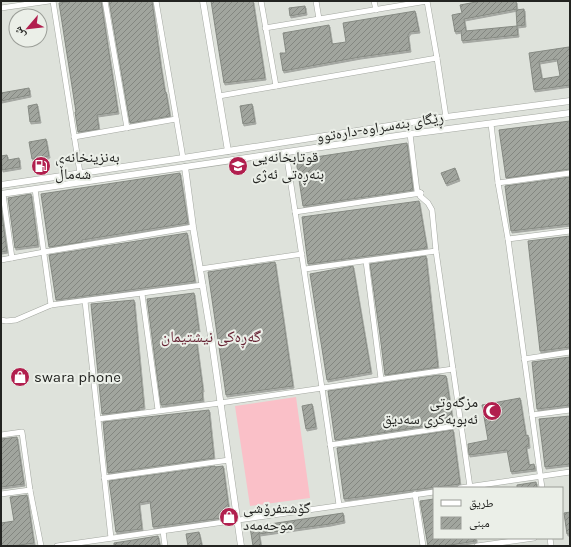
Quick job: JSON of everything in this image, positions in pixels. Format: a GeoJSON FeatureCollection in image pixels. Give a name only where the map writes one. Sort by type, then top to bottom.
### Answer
{"type":"FeatureCollection","features":[{"type":"Feature","properties":{"kind":"street"},"geometry":{"type":"LineString","coordinates":[[1,8],[22,3],[50,1]]}},
{"type":"Feature","properties":{"kind":"street"},"geometry":{"type":"LineString","coordinates":[[53,1],[80,173]]}},
{"type":"Feature","properties":{"kind":"street"},"geometry":{"type":"LineString","coordinates":[[105,1],[127,128]]}},
{"type":"Feature","properties":{"kind":"street"},"geometry":{"type":"LineString","coordinates":[[156,1],[183,158]]}},
{"type":"Feature","properties":{"kind":"street"},"geometry":{"type":"LineString","coordinates":[[203,1],[228,151]]}},
{"type":"Feature","properties":{"kind":"street"},"geometry":{"type":"LineString","coordinates":[[261,1],[276,86]]}},
{"type":"Feature","properties":{"kind":"street"},"geometry":{"type":"LineString","coordinates":[[316,1],[319,19]]}},
{"type":"Feature","properties":{"kind":"street"},"geometry":{"type":"LineString","coordinates":[[374,1],[376,10]]}},
{"type":"Feature","properties":{"kind":"street"},"geometry":{"type":"LineString","coordinates":[[265,28],[427,1],[446,117]]}},
{"type":"Feature","properties":{"kind":"street"},"geometry":{"type":"LineString","coordinates":[[219,96],[437,58]]}},
{"type":"Feature","properties":{"kind":"street","name":"ڕێگای بنەسراوە-دارەتوو"},"geometry":{"type":"LineString","coordinates":[[1,185],[446,117],[570,101]]}},
{"type":"Feature","properties":{"kind":"street","name":"ڕێگای بنەسراوە-دارەتوو"},"geometry":{"type":"LineString","coordinates":[[2,194],[410,134],[570,113]]}},
{"type":"Feature","properties":{"kind":"street"},"geometry":{"type":"LineString","coordinates":[[74,137],[176,119]]}},
{"type":"Feature","properties":{"kind":"street"},"geometry":{"type":"LineString","coordinates":[[491,124],[498,183],[508,239],[542,487]]}},
{"type":"Feature","properties":{"kind":"street"},"geometry":{"type":"LineString","coordinates":[[410,134],[417,191],[421,193],[420,196],[430,206],[433,214],[436,251],[470,487],[570,472]]}},
{"type":"Feature","properties":{"kind":"street"},"geometry":{"type":"LineString","coordinates":[[292,141],[294,151]]}},
{"type":"Feature","properties":{"kind":"street"},"geometry":{"type":"LineString","coordinates":[[286,152],[339,505]]}},
{"type":"Feature","properties":{"kind":"street"},"geometry":{"type":"LineString","coordinates":[[185,167],[241,546]]}},
{"type":"Feature","properties":{"kind":"street"},"geometry":{"type":"LineString","coordinates":[[498,183],[570,173]]}},
{"type":"Feature","properties":{"kind":"street"},"geometry":{"type":"LineString","coordinates":[[12,183],[14,192]]}},
{"type":"Feature","properties":{"kind":"street"},"geometry":{"type":"LineString","coordinates":[[35,189],[51,305]]}},
{"type":"Feature","properties":{"kind":"street"},"geometry":{"type":"LineString","coordinates":[[295,212],[421,193]]}},
{"type":"Feature","properties":{"kind":"street"},"geometry":{"type":"LineString","coordinates":[[2,194],[12,258]]}},
{"type":"Feature","properties":{"kind":"street"},"geometry":{"type":"LineString","coordinates":[[1,260],[193,228]]}},
{"type":"Feature","properties":{"kind":"street"},"geometry":{"type":"LineString","coordinates":[[508,239],[570,230]]}},
{"type":"Feature","properties":{"kind":"street"},"geometry":{"type":"LineString","coordinates":[[304,269],[436,251]]}},
{"type":"Feature","properties":{"kind":"street"},"geometry":{"type":"LineString","coordinates":[[200,269],[302,254]]}},
{"type":"Feature","properties":{"kind":"street"},"geometry":{"type":"LineString","coordinates":[[366,261],[382,379]]}},
{"type":"Feature","properties":{"kind":"street"},"geometry":{"type":"LineString","coordinates":[[1,320],[16,320],[51,305],[203,285]]}},
{"type":"Feature","properties":{"kind":"street"},"geometry":{"type":"LineString","coordinates":[[142,294],[158,410]]}},
{"type":"Feature","properties":{"kind":"street"},"geometry":{"type":"LineString","coordinates":[[86,301],[111,538]]}},
{"type":"Feature","properties":{"kind":"street"},"geometry":{"type":"LineString","coordinates":[[524,359],[570,352]]}},
{"type":"Feature","properties":{"kind":"street"},"geometry":{"type":"LineString","coordinates":[[98,418],[220,403],[453,369]]}},
{"type":"Feature","properties":{"kind":"street"},"geometry":{"type":"LineString","coordinates":[[532,415],[570,410]]}},
{"type":"Feature","properties":{"kind":"street"},"geometry":{"type":"LineString","coordinates":[[330,445],[462,425]]}},
{"type":"Feature","properties":{"kind":"street"},"geometry":{"type":"LineString","coordinates":[[1,434],[22,432],[30,490],[41,546]]}},
{"type":"Feature","properties":{"kind":"street"},"geometry":{"type":"LineString","coordinates":[[104,478],[229,460]]}},
{"type":"Feature","properties":{"kind":"street"},"geometry":{"type":"LineString","coordinates":[[1,494],[30,490]]}},
{"type":"Feature","properties":{"kind":"street"},"geometry":{"type":"LineString","coordinates":[[57,546],[433,492]]}},
{"type":"Feature","properties":{"kind":"street"},"geometry":{"type":"LineString","coordinates":[[415,494],[423,546]]}},
{"type":"Feature","properties":{"kind":"street"},"geometry":{"type":"LineString","coordinates":[[162,531],[165,546]]}},
{"type":"Feature","properties":{"kind":"street"},"geometry":{"type":"LineString","coordinates":[[477,546],[527,539]]}},
{"type":"Feature","properties":{"kind":"shaded area"},"geometry":{"type":"Polygon","coordinates":[[[296,397],[310,498],[250,506],[235,406],[296,397]]]}},
{"type":"Feature","properties":{"kind":"building"},"geometry":{"type":"Polygon","coordinates":[[[74,1],[101,1],[118,112],[97,115],[99,129],[78,132],[59,3],[74,1]]]}},
{"type":"Feature","properties":{"kind":"building"},"geometry":{"type":"Polygon","coordinates":[[[109,1],[152,1],[161,67],[170,116],[130,123],[109,1]]]}},
{"type":"Feature","properties":{"kind":"building"},"geometry":{"type":"Polygon","coordinates":[[[211,1],[253,1],[265,78],[224,83],[211,1]]]}},
{"type":"Feature","properties":{"kind":"building"},"geometry":{"type":"Polygon","coordinates":[[[481,1],[516,1],[517,9],[464,19],[466,31],[517,26],[518,35],[462,41],[461,31],[455,32],[452,15],[462,13],[460,5],[481,1]]]}},
{"type":"Feature","properties":{"kind":"building"},"geometry":{"type":"Polygon","coordinates":[[[305,6],[306,13],[290,16],[289,8],[305,6]]]}},
{"type":"Feature","properties":{"kind":"building"},"geometry":{"type":"Polygon","coordinates":[[[524,9],[525,25],[517,26],[516,10],[524,9]]]}},
{"type":"Feature","properties":{"kind":"building"},"geometry":{"type":"Polygon","coordinates":[[[415,11],[419,31],[410,32],[408,35],[410,50],[360,57],[283,71],[280,53],[286,53],[283,33],[329,25],[332,44],[346,42],[343,23],[415,11]]]}},
{"type":"Feature","properties":{"kind":"building"},"geometry":{"type":"Polygon","coordinates":[[[569,47],[570,85],[534,90],[529,53],[569,47]],[[557,59],[539,62],[542,79],[560,76],[557,59]]]}},
{"type":"Feature","properties":{"kind":"building"},"geometry":{"type":"Polygon","coordinates":[[[29,88],[30,95],[1,101],[1,93],[29,88]]]}},
{"type":"Feature","properties":{"kind":"building"},"geometry":{"type":"Polygon","coordinates":[[[37,104],[40,121],[30,122],[28,106],[37,104]]]}},
{"type":"Feature","properties":{"kind":"building"},"geometry":{"type":"Polygon","coordinates":[[[252,104],[255,122],[243,124],[240,106],[252,104]]]}},
{"type":"Feature","properties":{"kind":"building"},"geometry":{"type":"Polygon","coordinates":[[[570,121],[570,169],[506,178],[499,130],[570,121]]]}},
{"type":"Feature","properties":{"kind":"building"},"geometry":{"type":"Polygon","coordinates":[[[46,139],[49,156],[32,159],[29,142],[46,139]]]}},
{"type":"Feature","properties":{"kind":"building"},"geometry":{"type":"Polygon","coordinates":[[[407,143],[413,190],[303,206],[296,160],[407,143]]]}},
{"type":"Feature","properties":{"kind":"building"},"geometry":{"type":"Polygon","coordinates":[[[7,155],[8,160],[19,158],[20,167],[2,170],[1,156],[7,155]]]}},
{"type":"Feature","properties":{"kind":"building"},"geometry":{"type":"Polygon","coordinates":[[[455,168],[459,179],[446,184],[441,173],[455,168]]]}},
{"type":"Feature","properties":{"kind":"building"},"geometry":{"type":"Polygon","coordinates":[[[180,173],[188,223],[82,240],[82,242],[49,247],[41,194],[180,173]]]}},
{"type":"Feature","properties":{"kind":"building"},"geometry":{"type":"Polygon","coordinates":[[[570,177],[570,224],[511,231],[505,186],[570,177]]]}},
{"type":"Feature","properties":{"kind":"building"},"geometry":{"type":"Polygon","coordinates":[[[31,194],[38,245],[15,248],[8,198],[31,194]]]}},
{"type":"Feature","properties":{"kind":"building"},"geometry":{"type":"Polygon","coordinates":[[[419,201],[427,248],[308,264],[302,217],[419,201]]]}},
{"type":"Feature","properties":{"kind":"building"},"geometry":{"type":"Polygon","coordinates":[[[1,208],[7,251],[1,252],[1,208]]]}},
{"type":"Feature","properties":{"kind":"building"},"geometry":{"type":"Polygon","coordinates":[[[187,233],[195,281],[56,300],[49,255],[187,233]]]}},
{"type":"Feature","properties":{"kind":"building"},"geometry":{"type":"Polygon","coordinates":[[[570,236],[570,347],[540,351],[528,241],[570,236]]]}},
{"type":"Feature","properties":{"kind":"building"},"geometry":{"type":"Polygon","coordinates":[[[426,256],[438,367],[385,375],[370,264],[426,256]]]}},
{"type":"Feature","properties":{"kind":"building"},"geometry":{"type":"Polygon","coordinates":[[[275,262],[293,386],[226,395],[208,272],[275,262]]]}},
{"type":"Feature","properties":{"kind":"building"},"geometry":{"type":"Polygon","coordinates":[[[353,266],[371,372],[327,380],[310,274],[353,266]]]}},
{"type":"Feature","properties":{"kind":"building"},"geometry":{"type":"Polygon","coordinates":[[[194,293],[199,330],[195,330],[203,400],[161,405],[147,299],[194,293]]]}},
{"type":"Feature","properties":{"kind":"building"},"geometry":{"type":"Polygon","coordinates":[[[134,300],[144,407],[139,408],[139,410],[102,414],[91,304],[134,300]]]}},
{"type":"Feature","properties":{"kind":"building"},"geometry":{"type":"Polygon","coordinates":[[[570,357],[570,405],[537,409],[532,362],[570,357]]]}},
{"type":"Feature","properties":{"kind":"building"},"geometry":{"type":"Polygon","coordinates":[[[439,375],[446,376],[453,422],[335,440],[328,391],[439,375]]]}},
{"type":"Feature","properties":{"kind":"building"},"geometry":{"type":"Polygon","coordinates":[[[520,398],[526,436],[528,435],[529,446],[526,447],[529,465],[534,464],[535,469],[511,472],[507,450],[469,455],[468,444],[488,440],[482,405],[520,398]]]}},
{"type":"Feature","properties":{"kind":"building"},"geometry":{"type":"Polygon","coordinates":[[[312,404],[316,427],[306,429],[302,406],[312,404]]]}},
{"type":"Feature","properties":{"kind":"building"},"geometry":{"type":"Polygon","coordinates":[[[209,410],[214,458],[108,473],[103,422],[209,410]]]}},
{"type":"Feature","properties":{"kind":"building"},"geometry":{"type":"Polygon","coordinates":[[[570,416],[570,464],[545,467],[539,419],[570,416]]]}},
{"type":"Feature","properties":{"kind":"building"},"geometry":{"type":"Polygon","coordinates":[[[453,430],[460,484],[344,499],[337,448],[453,430]]]}},
{"type":"Feature","properties":{"kind":"building"},"geometry":{"type":"Polygon","coordinates":[[[17,437],[24,484],[1,487],[1,439],[17,437]]]}},
{"type":"Feature","properties":{"kind":"building"},"geometry":{"type":"Polygon","coordinates":[[[223,466],[230,517],[153,527],[150,501],[139,503],[142,529],[116,532],[109,481],[223,466]]]}},
{"type":"Feature","properties":{"kind":"building"},"geometry":{"type":"Polygon","coordinates":[[[536,482],[537,487],[517,487],[517,485],[536,482]]]}},
{"type":"Feature","properties":{"kind":"building"},"geometry":{"type":"Polygon","coordinates":[[[27,495],[34,543],[1,546],[1,523],[14,521],[10,497],[27,495]]]}},
{"type":"Feature","properties":{"kind":"building"},"geometry":{"type":"Polygon","coordinates":[[[433,499],[433,539],[476,539],[476,541],[444,546],[428,546],[420,501],[433,499]]]}},
{"type":"Feature","properties":{"kind":"building"},"geometry":{"type":"Polygon","coordinates":[[[570,512],[570,534],[567,534],[564,513],[570,512]]]}},
{"type":"Feature","properties":{"kind":"building"},"geometry":{"type":"Polygon","coordinates":[[[343,513],[344,521],[259,534],[261,546],[253,546],[250,527],[343,513]]]}},
{"type":"Feature","properties":{"kind":"building"},"geometry":{"type":"Polygon","coordinates":[[[199,532],[202,546],[188,546],[186,534],[199,532]]]}},
{"type":"Feature","properties":{"kind":"building"},"geometry":{"type":"Polygon","coordinates":[[[158,536],[160,546],[114,546],[114,543],[158,536]]]}},
{"type":"Feature","properties":{"kind":"place","name":"بەنزینخانەی شەماڵ"},"geometry":{"type":"Point","coordinates":[41,166]}},
{"type":"Feature","properties":{"kind":"place","name":"قوتابخانەیی بنەڕەتی ئەژی"},"geometry":{"type":"Point","coordinates":[238,166]}},
{"type":"Feature","properties":{"kind":"place","name":"swara phone"},"geometry":{"type":"Point","coordinates":[20,377]}},
{"type":"Feature","properties":{"kind":"place","name":"مزگەوتی ئەبوبەکری سەدیق"},"geometry":{"type":"Point","coordinates":[492,411]}},
{"type":"Feature","properties":{"kind":"place","name":"گۆشتفرۆشی موحەمەد"},"geometry":{"type":"Point","coordinates":[229,517]}},
{"type":"Feature","properties":{"kind":"district","name":"گەڕەکی نیشتیمان"},"geometry":{"type":"Point","coordinates":[211,336]}}]}
